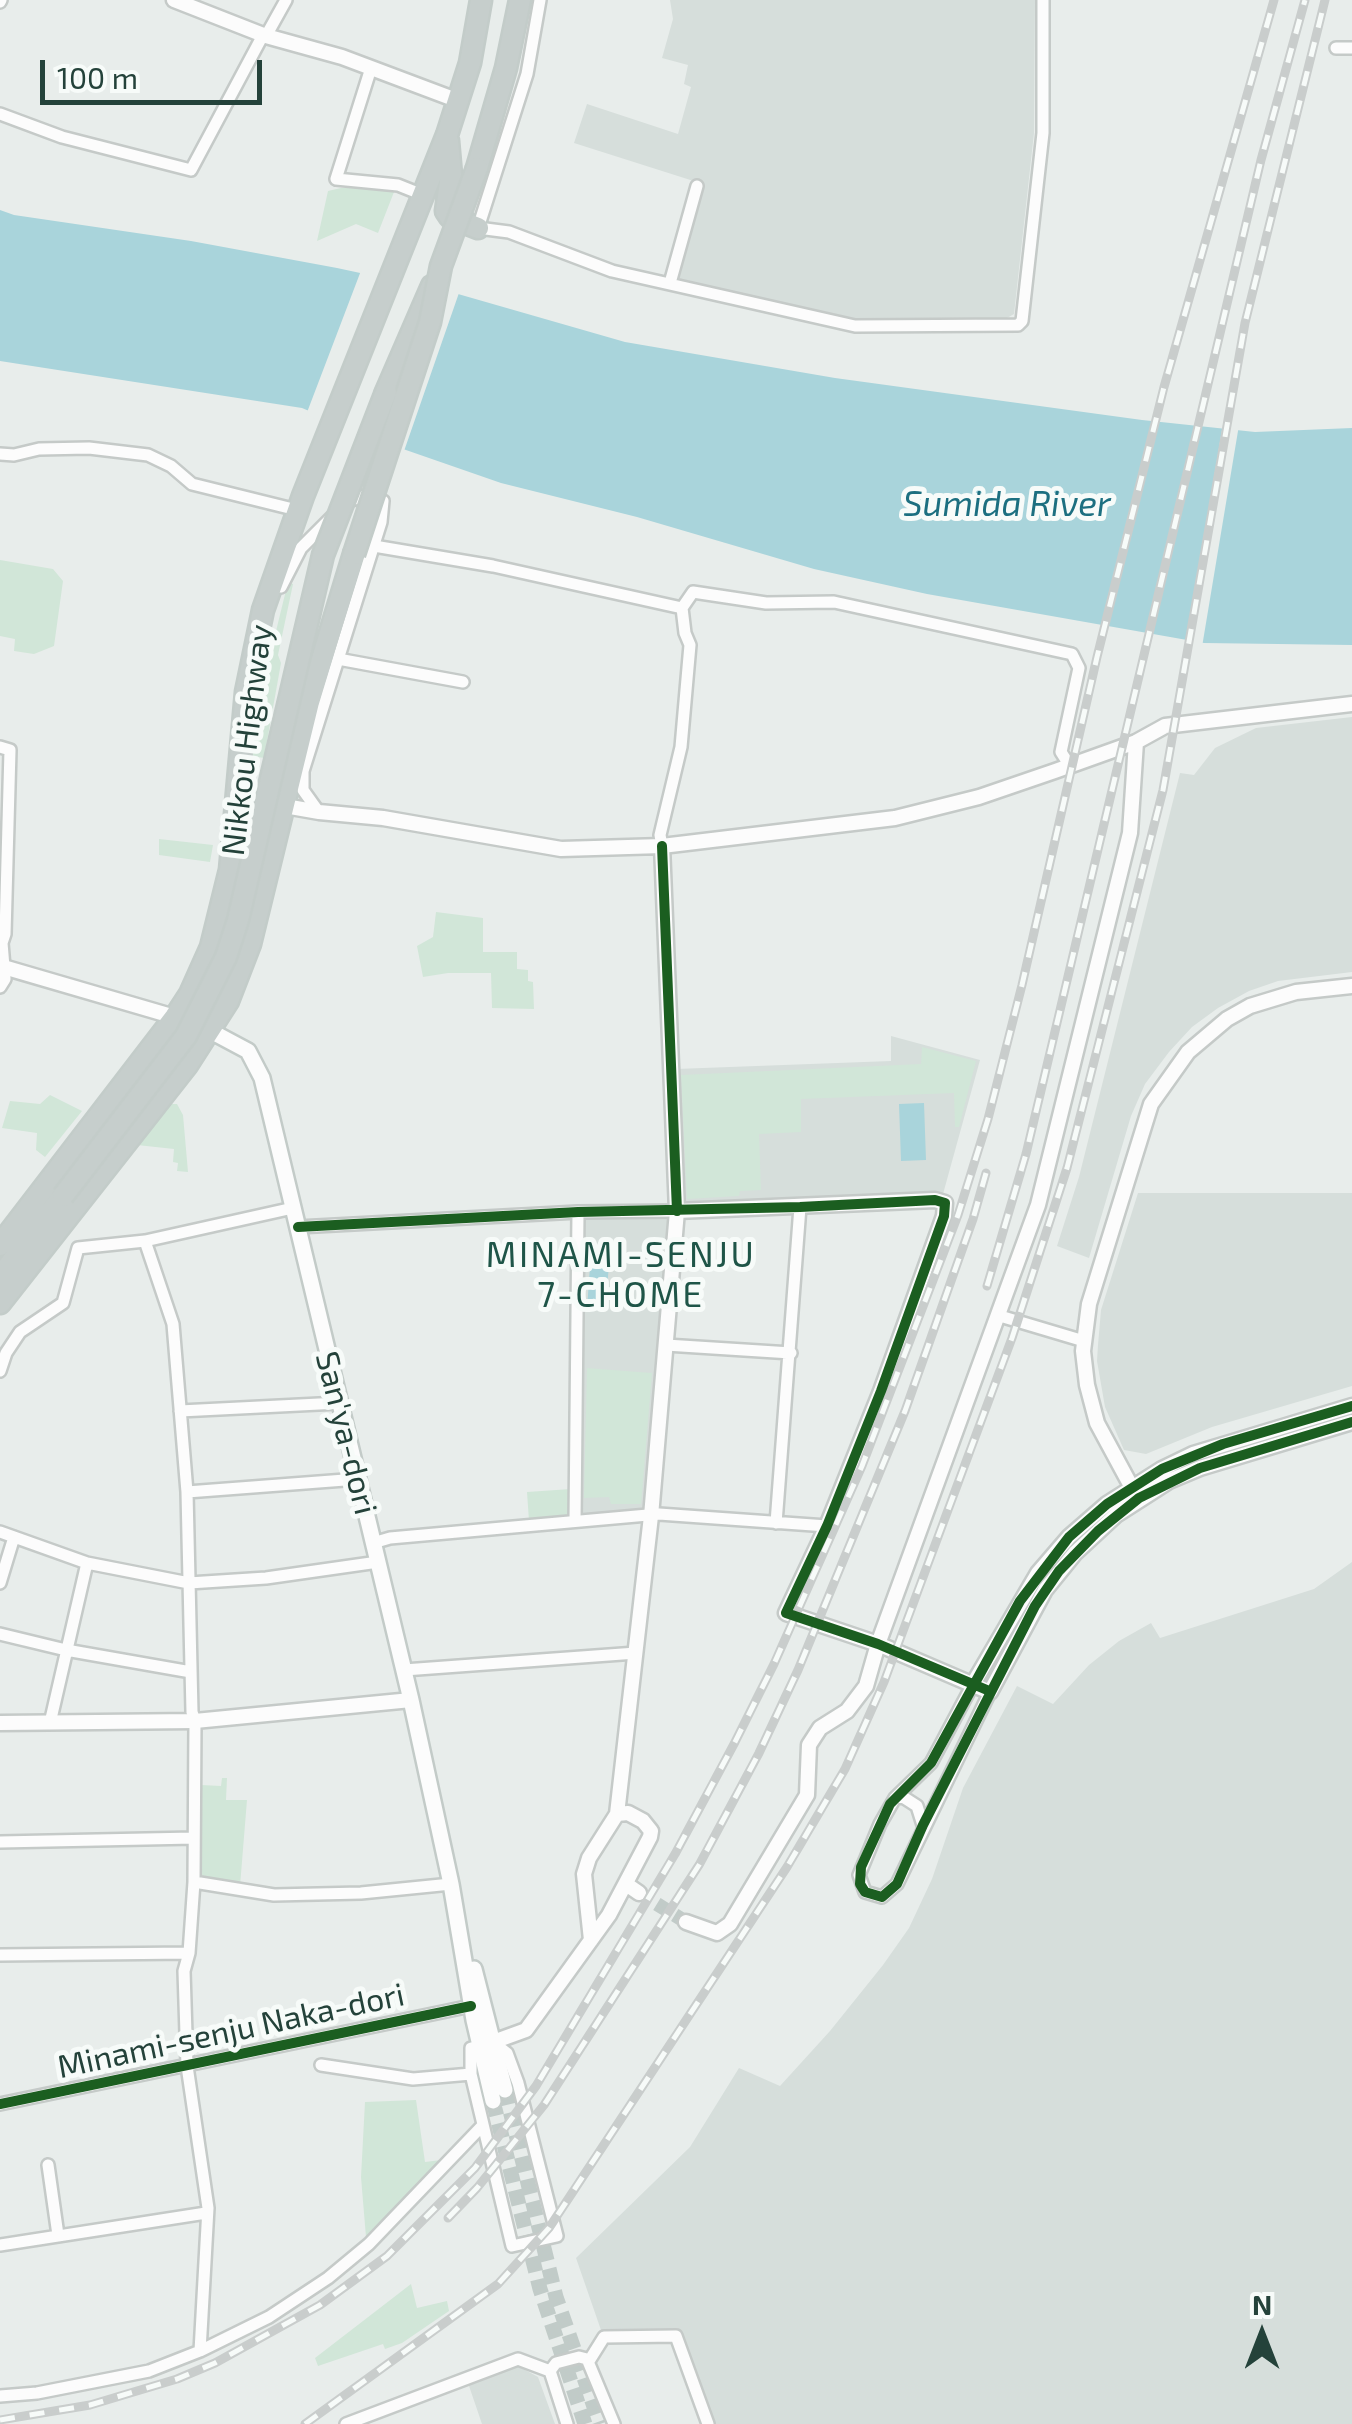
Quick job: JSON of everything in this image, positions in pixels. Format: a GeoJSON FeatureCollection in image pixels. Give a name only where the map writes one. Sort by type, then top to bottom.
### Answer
{"type":"FeatureCollection","features":[{"type":"Feature","properties":{"kind":"highway"},"geometry":{"type":"LineString","coordinates":[[423,195],[459,102],[482,0]]}},
{"type":"Feature","properties":{"kind":"highway","name":"Nikkou Highway"},"geometry":{"type":"LineString","coordinates":[[0,1277],[186,1036],[226,957],[323,555],[362,447],[440,266],[476,168],[506,68],[520,0]]}},
{"type":"Feature","properties":{"kind":"highway"},"geometry":{"type":"LineString","coordinates":[[447,135],[451,175],[446,211],[450,217],[478,228]]}},
{"type":"Feature","properties":{"kind":"highway","name":"Nikkou Highway"},"geometry":{"type":"LineString","coordinates":[[0,1245],[175,1017],[204,963],[223,907],[239,798],[246,692],[263,610],[297,510],[423,195]]}},
{"type":"Feature","properties":{"kind":"highway","name":"Nikkou Highway"},"geometry":{"type":"LineString","coordinates":[[0,1302],[212,1030],[228,1001],[250,944],[323,652],[364,550],[430,322],[440,266]]}},
{"type":"Feature","properties":{"kind":"main road","name":"San'ya-dori"},"geometry":{"type":"LineString","coordinates":[[175,1017],[212,1030],[253,1056],[262,1078],[404,1670],[500,2095]]}},
{"type":"Feature","properties":{"kind":"main road","name":"San'ya-dori"},"geometry":{"type":"LineString","coordinates":[[452,1891],[471,2006],[487,2044]]}},
{"type":"Feature","properties":{"kind":"street"},"geometry":{"type":"LineString","coordinates":[[174,0],[459,102]]}},
{"type":"Feature","properties":{"kind":"street"},"geometry":{"type":"LineString","coordinates":[[0,114],[62,137],[190,170],[286,0]]}},
{"type":"Feature","properties":{"kind":"street"},"geometry":{"type":"LineString","coordinates":[[540,0],[527,74],[478,228],[510,232],[612,272],[856,326],[1018,325],[1022,320],[1043,133],[1044,0]]}},
{"type":"Feature","properties":{"kind":"street"},"geometry":{"type":"LineString","coordinates":[[1336,48],[1352,48]]}},
{"type":"Feature","properties":{"kind":"street"},"geometry":{"type":"LineString","coordinates":[[371,68],[336,179],[398,185],[423,195]]}},
{"type":"Feature","properties":{"kind":"street"},"geometry":{"type":"LineString","coordinates":[[670,283],[697,186]]}},
{"type":"Feature","properties":{"kind":"street"},"geometry":{"type":"LineString","coordinates":[[0,454],[89,448],[148,455],[171,466],[192,484],[297,510]]}},
{"type":"Feature","properties":{"kind":"street"},"geometry":{"type":"LineString","coordinates":[[263,610],[281,588],[294,556],[348,502],[368,495],[377,496],[384,503],[364,550],[338,659],[301,782],[307,799],[319,812]]}},
{"type":"Feature","properties":{"kind":"street"},"geometry":{"type":"LineString","coordinates":[[364,550],[494,566],[682,608]]}},
{"type":"Feature","properties":{"kind":"street"},"geometry":{"type":"LineString","coordinates":[[591,1940],[584,1874],[589,1858],[617,1814],[652,1516],[677,1211],[660,835],[682,747],[690,645],[682,608],[694,592],[766,604],[822,600],[1072,654],[1079,668],[1061,752],[1070,766]]}},
{"type":"Feature","properties":{"kind":"street"},"geometry":{"type":"LineString","coordinates":[[338,659],[463,682]]}},
{"type":"Feature","properties":{"kind":"street"},"geometry":{"type":"LineString","coordinates":[[239,798],[383,818],[561,850],[662,846],[895,818],[979,797],[1070,766],[1136,742],[1165,726],[1352,704]]}},
{"type":"Feature","properties":{"kind":"street"},"geometry":{"type":"LineString","coordinates":[[686,1922],[717,1933],[730,1924],[807,1795],[809,1745],[820,1728],[847,1711],[862,1695],[1038,1205],[1130,833],[1136,742]]}},
{"type":"Feature","properties":{"kind":"street"},"geometry":{"type":"LineString","coordinates":[[0,747],[10,750],[2,966],[5,979],[0,987]]}},
{"type":"Feature","properties":{"kind":"street"},"geometry":{"type":"LineString","coordinates":[[2,966],[175,1017]]}},
{"type":"Feature","properties":{"kind":"street"},"geometry":{"type":"LineString","coordinates":[[1131,1486],[1097,1423],[1084,1374],[1084,1341],[1089,1304],[1144,1123],[1160,1086],[1204,1036],[1250,1006],[1296,992],[1352,986]]}},
{"type":"Feature","properties":{"kind":"street"},"geometry":{"type":"LineString","coordinates":[[298,1227],[578,1212],[800,1208],[934,1200],[945,1204],[908,1319],[826,1526],[786,1613],[878,1644],[990,1692]]}},
{"type":"Feature","properties":{"kind":"street"},"geometry":{"type":"LineString","coordinates":[[0,1370],[20,1332],[63,1304],[78,1248],[146,1241],[293,1208]]}},
{"type":"Feature","properties":{"kind":"street"},"geometry":{"type":"LineString","coordinates":[[776,1523],[800,1208]]}},
{"type":"Feature","properties":{"kind":"street"},"geometry":{"type":"LineString","coordinates":[[575,1521],[578,1212]]}},
{"type":"Feature","properties":{"kind":"street"},"geometry":{"type":"LineString","coordinates":[[146,1241],[173,1324],[187,1492],[195,1721],[194,1882],[184,1972],[186,2066],[206,2213],[200,2351]]}},
{"type":"Feature","properties":{"kind":"street"},"geometry":{"type":"LineString","coordinates":[[1000,1316],[1084,1341]]}},
{"type":"Feature","properties":{"kind":"street"},"geometry":{"type":"LineString","coordinates":[[666,1345],[791,1353]]}},
{"type":"Feature","properties":{"kind":"street"},"geometry":{"type":"LineString","coordinates":[[180,1411],[338,1403]]}},
{"type":"Feature","properties":{"kind":"street"},"geometry":{"type":"LineString","coordinates":[[1352,1406],[1222,1444],[1162,1468],[1087,1520],[1052,1556],[1020,1601],[931,1763],[895,1798],[861,1868],[860,1884],[866,1892],[882,1896],[893,1890],[990,1692],[1045,1590],[1074,1554],[1116,1515],[1168,1481],[1352,1422]]}},
{"type":"Feature","properties":{"kind":"street"},"geometry":{"type":"LineString","coordinates":[[187,1492],[358,1479]]}},
{"type":"Feature","properties":{"kind":"street"},"geometry":{"type":"LineString","coordinates":[[373,1542],[652,1516],[826,1526]]}},
{"type":"Feature","properties":{"kind":"street"},"geometry":{"type":"LineString","coordinates":[[0,1532],[88,1563],[188,1583],[266,1578],[378,1562]]}},
{"type":"Feature","properties":{"kind":"street"},"geometry":{"type":"LineString","coordinates":[[0,1583],[14,1537]]}},
{"type":"Feature","properties":{"kind":"street"},"geometry":{"type":"LineString","coordinates":[[50,1723],[88,1563]]}},
{"type":"Feature","properties":{"kind":"street"},"geometry":{"type":"LineString","coordinates":[[0,1634],[192,1672]]}},
{"type":"Feature","properties":{"kind":"street"},"geometry":{"type":"LineString","coordinates":[[404,1670],[636,1653]]}},
{"type":"Feature","properties":{"kind":"street"},"geometry":{"type":"LineString","coordinates":[[0,1723],[195,1721],[411,1700]]}},
{"type":"Feature","properties":{"kind":"street"},"geometry":{"type":"LineString","coordinates":[[895,1798],[903,1797],[917,1806],[923,1825]]}},
{"type":"Feature","properties":{"kind":"street"},"geometry":{"type":"LineString","coordinates":[[487,2044],[508,2054],[556,2236],[512,2246],[471,2074],[471,2048],[526,2030],[632,1889],[650,1832],[643,1821],[628,1813],[617,1814]]}},
{"type":"Feature","properties":{"kind":"street"},"geometry":{"type":"LineString","coordinates":[[0,1842],[194,1838]]}},
{"type":"Feature","properties":{"kind":"street"},"geometry":{"type":"LineString","coordinates":[[194,1882],[274,1895],[452,1891]]}},
{"type":"Feature","properties":{"kind":"street"},"geometry":{"type":"LineString","coordinates":[[0,1955],[189,1953]]}},
{"type":"Feature","properties":{"kind":"street","name":"Minami-senju Naka-dori"},"geometry":{"type":"LineString","coordinates":[[0,2104],[471,2006]]}},
{"type":"Feature","properties":{"kind":"street"},"geometry":{"type":"LineString","coordinates":[[321,2065],[413,2079],[471,2074]]}},
{"type":"Feature","properties":{"kind":"street"},"geometry":{"type":"LineString","coordinates":[[0,2396],[90,2384],[149,2371],[200,2351],[285,2308],[352,2259],[418,2196],[483,2125]]}},
{"type":"Feature","properties":{"kind":"street"},"geometry":{"type":"LineString","coordinates":[[48,2165],[58,2235]]}},
{"type":"Feature","properties":{"kind":"street"},"geometry":{"type":"LineString","coordinates":[[0,2245],[206,2213]]}},
{"type":"Feature","properties":{"kind":"street"},"geometry":{"type":"LineString","coordinates":[[589,2361],[604,2337],[676,2336],[708,2424]]}},
{"type":"Feature","properties":{"kind":"street"},"geometry":{"type":"LineString","coordinates":[[550,2371],[556,2363],[579,2356],[589,2361],[614,2424]]}},
{"type":"Feature","properties":{"kind":"street"},"geometry":{"type":"LineString","coordinates":[[346,2424],[518,2358],[550,2371]]}},
{"type":"Feature","properties":{"kind":"street"},"geometry":{"type":"LineString","coordinates":[[550,2371],[567,2424]]}},
{"type":"Feature","properties":{"kind":"shaded area"},"geometry":{"type":"Polygon","coordinates":[[[670,0],[1035,0],[1034,133],[1014,314],[1007,318],[853,319],[680,279],[703,184],[574,143],[587,104],[678,134],[691,87],[684,84],[688,65],[662,58],[673,19],[670,0]]]}},
{"type":"Feature","properties":{"kind":"shaded area"},"geometry":{"type":"Polygon","coordinates":[[[1352,717],[1352,972],[1278,981],[1249,991],[1192,1027],[1145,1084],[1131,1116],[1089,1258],[1057,1246],[1079,1177],[1180,773],[1194,775],[1215,748],[1256,728],[1352,717]]]}},
{"type":"Feature","properties":{"kind":"shaded area"},"geometry":{"type":"Polygon","coordinates":[[[891,1036],[980,1060],[943,1194],[685,1206],[682,1203],[676,1069],[891,1061],[891,1036]]]}},
{"type":"Feature","properties":{"kind":"shaded area"},"geometry":{"type":"Polygon","coordinates":[[[1138,1193],[1352,1193],[1352,1386],[1212,1427],[1146,1454],[1124,1450],[1105,1407],[1097,1361],[1101,1310],[1138,1193]]]}},
{"type":"Feature","properties":{"kind":"shaded area"},"geometry":{"type":"Polygon","coordinates":[[[665,1216],[669,1220],[647,1510],[579,1514],[584,1219],[665,1216]]]}},
{"type":"Feature","properties":{"kind":"shaded area"},"geometry":{"type":"Polygon","coordinates":[[[1352,1562],[1352,2424],[713,2424],[680,2333],[602,2333],[576,2258],[690,2147],[739,2068],[780,2086],[883,1965],[909,1928],[932,1879],[963,1788],[1017,1686],[1053,1704],[1089,1665],[1119,1641],[1151,1623],[1160,1638],[1314,1589],[1352,1562]]]}},
{"type":"Feature","properties":{"kind":"shaded area"},"geometry":{"type":"Polygon","coordinates":[[[518,2366],[538,2377],[555,2424],[482,2424],[468,2383],[518,2366]]]}},
{"type":"Feature","properties":{"kind":"green space"},"geometry":{"type":"Polygon","coordinates":[[[381,188],[394,192],[378,233],[356,224],[317,241],[328,191],[381,188]]]}},
{"type":"Feature","properties":{"kind":"green space"},"geometry":{"type":"Polygon","coordinates":[[[0,560],[53,569],[63,581],[54,646],[34,654],[14,651],[15,639],[0,636],[0,560]]]}},
{"type":"Feature","properties":{"kind":"green space"},"geometry":{"type":"Polygon","coordinates":[[[288,582],[293,584],[278,655],[281,663],[264,758],[252,756],[255,717],[288,582]]]}},
{"type":"Feature","properties":{"kind":"green space"},"geometry":{"type":"Polygon","coordinates":[[[159,839],[213,845],[210,862],[159,855],[159,839]]]}},
{"type":"Feature","properties":{"kind":"green space"},"geometry":{"type":"Polygon","coordinates":[[[436,912],[483,918],[483,952],[517,952],[517,969],[528,970],[528,981],[533,982],[534,1009],[492,1008],[491,973],[423,977],[417,946],[433,937],[436,912]]]}},
{"type":"Feature","properties":{"kind":"green space"},"geometry":{"type":"Polygon","coordinates":[[[922,1047],[976,1061],[959,1127],[955,1127],[954,1093],[801,1099],[801,1132],[759,1134],[761,1190],[740,1191],[739,1196],[687,1199],[681,1075],[921,1064],[922,1047]]]}},
{"type":"Feature","properties":{"kind":"green space"},"geometry":{"type":"Polygon","coordinates":[[[50,1095],[82,1111],[45,1157],[36,1150],[37,1133],[2,1128],[10,1101],[40,1104],[50,1095]]]}},
{"type":"Feature","properties":{"kind":"green space"},"geometry":{"type":"Polygon","coordinates":[[[170,1104],[177,1104],[183,1115],[188,1172],[177,1171],[174,1149],[137,1145],[170,1104]]]}},
{"type":"Feature","properties":{"kind":"green space"},"geometry":{"type":"Polygon","coordinates":[[[587,1368],[652,1373],[641,1504],[611,1504],[609,1497],[584,1498],[587,1368]]]}},
{"type":"Feature","properties":{"kind":"green space"},"geometry":{"type":"Polygon","coordinates":[[[571,1489],[568,1519],[529,1521],[527,1492],[571,1489]]]}},
{"type":"Feature","properties":{"kind":"green space"},"geometry":{"type":"Polygon","coordinates":[[[222,1778],[227,1778],[226,1800],[247,1800],[240,1886],[202,1879],[199,1874],[201,1785],[221,1786],[222,1778]]]}},
{"type":"Feature","properties":{"kind":"green space"},"geometry":{"type":"Polygon","coordinates":[[[416,2100],[425,2162],[441,2160],[366,2237],[361,2177],[365,2102],[416,2100]]]}},
{"type":"Feature","properties":{"kind":"green space"},"geometry":{"type":"Polygon","coordinates":[[[411,2284],[417,2308],[447,2301],[449,2311],[402,2343],[385,2349],[383,2344],[318,2366],[315,2358],[411,2284]]]}},
{"type":"Feature","properties":{"kind":"water","name":"Sumida River"},"geometry":{"type":"Polygon","coordinates":[[[0,210],[337,268],[458,294],[625,342],[835,378],[1255,432],[1352,428],[1352,645],[1204,643],[927,594],[814,569],[637,517],[501,483],[380,441],[302,408],[0,361],[0,210]]]}},
{"type":"Feature","properties":{"kind":"water"},"geometry":{"type":"Polygon","coordinates":[[[924,1103],[926,1160],[901,1161],[899,1104],[924,1103]]]}},
{"type":"Feature","properties":{"kind":"water"},"geometry":{"type":"Polygon","coordinates":[[[591,1252],[610,1254],[605,1310],[587,1309],[591,1252]]]}},
{"type":"Feature","properties":{"kind":"pier"},"geometry":{"type":"Polygon","coordinates":[[[362,268],[460,290],[403,454],[306,415],[362,268]]]}},
{"type":"Feature","properties":{"kind":"pier"},"geometry":{"type":"Polygon","coordinates":[[[1223,424],[1239,425],[1202,647],[1186,645],[1223,424]]]}},
{"type":"Feature","properties":{"kind":"tunnel"},"geometry":{"type":"LineString","coordinates":[[639,1893],[686,1922]]}},
{"type":"Feature","properties":{"kind":"tunnel"},"geometry":{"type":"LineString","coordinates":[[505,2090],[556,2297],[600,2424]]}},
{"type":"Feature","properties":{"kind":"tunnel"},"geometry":{"type":"LineString","coordinates":[[493,2101],[540,2289],[585,2424]]}},
{"type":"Feature","properties":{"kind":"railway"},"geometry":{"type":"LineString","coordinates":[[0,2420],[90,2405],[177,2379],[215,2363],[320,2305],[387,2256],[475,2168],[536,2086],[675,1854],[735,1742],[862,1466],[958,1215],[988,1119],[1164,387],[1274,0]]}},
{"type":"Feature","properties":{"kind":"railway"},"geometry":{"type":"LineString","coordinates":[[987,1286],[1026,1154],[1261,160],[1305,0]]}},
{"type":"Feature","properties":{"kind":"railway"},"geometry":{"type":"LineString","coordinates":[[305,2424],[498,2284],[549,2228],[787,1867],[845,1769],[884,1682],[1012,1338],[1067,1168],[1163,790],[1245,323],[1325,0]]}},
{"type":"Feature","properties":{"kind":"railway"},"geometry":{"type":"LineString","coordinates":[[448,2218],[544,2105],[699,1865],[759,1753],[798,1670],[905,1411],[986,1173]]}},
{"type":"Feature","properties":{"kind":"cycle path"},"geometry":{"type":"LineString","coordinates":[[662,846],[677,1211]]}},
{"type":"Feature","properties":{"kind":"cycle path"},"geometry":{"type":"LineString","coordinates":[[298,1227],[578,1212],[935,1200],[945,1203],[944,1216],[881,1391],[827,1526],[786,1613],[878,1644],[987,1690]]}},
{"type":"Feature","properties":{"kind":"cycle path"},"geometry":{"type":"LineString","coordinates":[[1352,1406],[1223,1444],[1162,1469],[1107,1504],[1069,1537],[1020,1601],[931,1763],[890,1804],[861,1867],[860,1884],[865,1892],[882,1897],[897,1884],[1035,1606],[1059,1571],[1098,1531],[1139,1498],[1200,1468],[1352,1422]]}},
{"type":"Feature","properties":{"kind":"cycle path"},"geometry":{"type":"LineString","coordinates":[[0,2104],[471,2006]]}},
{"type":"Feature","properties":{"kind":"district","name":"MINAMI-SENJU 7-CHOME"},"geometry":{"type":"Point","coordinates":[621,1275]}}]}
